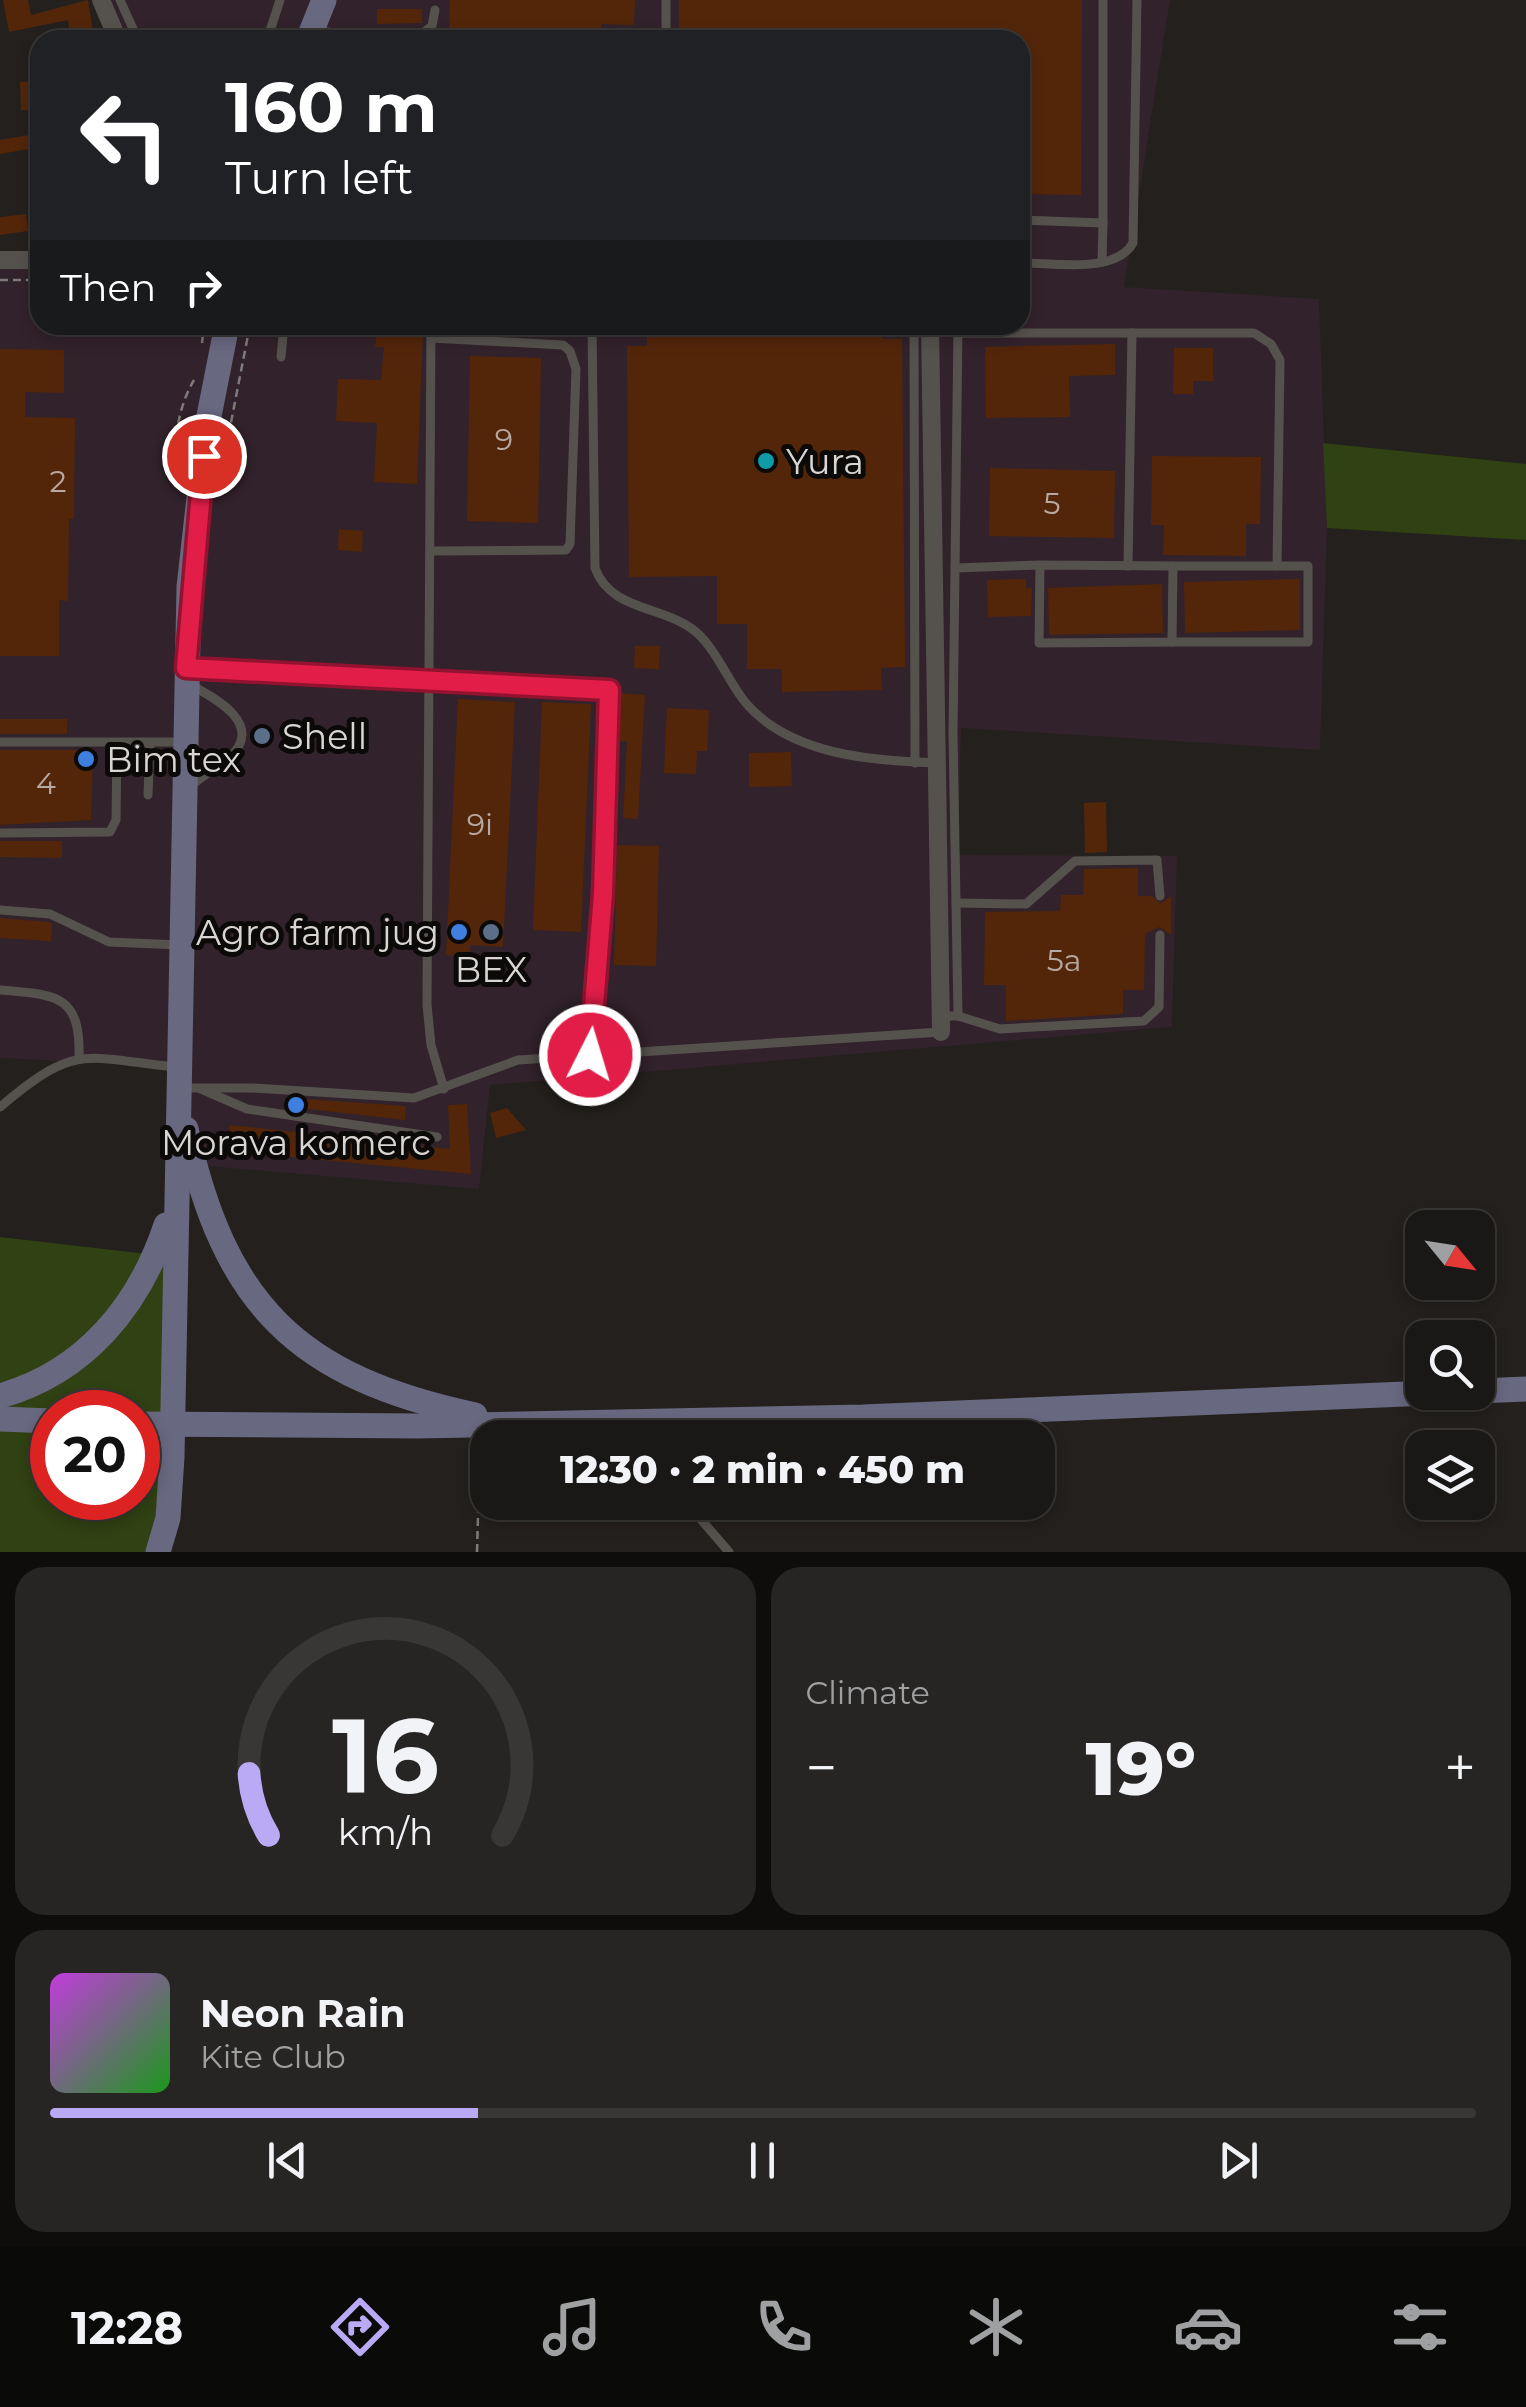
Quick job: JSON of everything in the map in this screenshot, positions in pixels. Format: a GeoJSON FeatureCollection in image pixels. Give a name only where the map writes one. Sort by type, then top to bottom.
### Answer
{"type":"FeatureCollection","features":[{"type":"Feature","properties":{"kind":"main road"},"geometry":{"type":"LineString","coordinates":[[312,30],[324,0]]}},
{"type":"Feature","properties":{"kind":"main road"},"geometry":{"type":"LineString","coordinates":[[158,1552],[168,1518],[172,1457],[174,1202],[184,1084],[186,676],[200,485],[225,335]]}},
{"type":"Feature","properties":{"kind":"main road"},"geometry":{"type":"LineString","coordinates":[[184,1084],[215,1232],[243,1285],[265,1310],[318,1356],[350,1377],[424,1404],[500,1420]]}},
{"type":"Feature","properties":{"kind":"main road"},"geometry":{"type":"LineString","coordinates":[[0,1396],[44,1378],[75,1359],[120,1318],[156,1256],[174,1202]]}},
{"type":"Feature","properties":{"kind":"main road"},"geometry":{"type":"LineString","coordinates":[[1495,1391],[1526,1390]]}},
{"type":"Feature","properties":{"kind":"main road"},"geometry":{"type":"LineString","coordinates":[[807,1420],[1405,1394]]}},
{"type":"Feature","properties":{"kind":"main road"},"geometry":{"type":"LineString","coordinates":[[160,1424],[470,1425]]}},
{"type":"Feature","properties":{"kind":"street"},"geometry":{"type":"LineString","coordinates":[[100,0],[114,30]]}},
{"type":"Feature","properties":{"kind":"street"},"geometry":{"type":"LineString","coordinates":[[0,260],[30,260]]}},
{"type":"Feature","properties":{"kind":"street"},"geometry":{"type":"LineString","coordinates":[[930,335],[946,1021]]}},
{"type":"Feature","properties":{"kind":"lane"},"geometry":{"type":"LineString","coordinates":[[120,0],[134,30]]}},
{"type":"Feature","properties":{"kind":"lane"},"geometry":{"type":"LineString","coordinates":[[270,30],[280,0]]}},
{"type":"Feature","properties":{"kind":"lane"},"geometry":{"type":"LineString","coordinates":[[666,0],[666,30]]}},
{"type":"Feature","properties":{"kind":"lane"},"geometry":{"type":"LineString","coordinates":[[1102,262],[1103,0]]}},
{"type":"Feature","properties":{"kind":"lane"},"geometry":{"type":"LineString","coordinates":[[1030,263],[1102,262],[1124,255],[1134,236],[1137,0]]}},
{"type":"Feature","properties":{"kind":"lane"},"geometry":{"type":"LineString","coordinates":[[427,30],[432,26],[435,10]]}},
{"type":"Feature","properties":{"kind":"lane"},"geometry":{"type":"LineString","coordinates":[[1030,220],[1103,223]]}},
{"type":"Feature","properties":{"kind":"lane"},"geometry":{"type":"LineString","coordinates":[[1030,331],[1254,333],[1277,351],[1277,566]]}},
{"type":"Feature","properties":{"kind":"lane"},"geometry":{"type":"LineString","coordinates":[[1128,566],[1132,333]]}},
{"type":"Feature","properties":{"kind":"lane"},"geometry":{"type":"LineString","coordinates":[[281,357],[283,335]]}},
{"type":"Feature","properties":{"kind":"lane"},"geometry":{"type":"LineString","coordinates":[[592,335],[595,568],[601,584],[614,595],[696,632],[746,704],[784,731],[842,754],[939,764]]}},
{"type":"Feature","properties":{"kind":"lane"},"geometry":{"type":"LineString","coordinates":[[914,335],[915,762]]}},
{"type":"Feature","properties":{"kind":"lane"},"geometry":{"type":"LineString","coordinates":[[946,1021],[956,902],[958,335]]}},
{"type":"Feature","properties":{"kind":"lane"},"geometry":{"type":"LineString","coordinates":[[430,551],[566,550],[570,544],[576,369],[570,351],[563,345],[431,338],[427,1005],[431,1046],[444,1090]]}},
{"type":"Feature","properties":{"kind":"lane"},"geometry":{"type":"LineString","coordinates":[[955,568],[1040,565],[1308,566],[1308,642],[1039,643],[1040,565]]}},
{"type":"Feature","properties":{"kind":"lane"},"geometry":{"type":"LineString","coordinates":[[1172,642],[1173,566]]}},
{"type":"Feature","properties":{"kind":"lane"},"geometry":{"type":"LineString","coordinates":[[186,676],[430,681],[609,690],[603,894],[590,1055]]}},
{"type":"Feature","properties":{"kind":"lane"},"geometry":{"type":"LineString","coordinates":[[184,793],[229,758],[238,744],[241,728],[231,707],[186,676]]}},
{"type":"Feature","properties":{"kind":"lane"},"geometry":{"type":"LineString","coordinates":[[0,742],[184,742]]}},
{"type":"Feature","properties":{"kind":"lane"},"geometry":{"type":"LineString","coordinates":[[0,833],[110,832],[116,820],[117,743]]}},
{"type":"Feature","properties":{"kind":"lane"},"geometry":{"type":"LineString","coordinates":[[148,794],[150,743]]}},
{"type":"Feature","properties":{"kind":"lane"},"geometry":{"type":"LineString","coordinates":[[956,902],[1026,904],[1075,861],[1130,859],[1157,860],[1160,896]]}},
{"type":"Feature","properties":{"kind":"lane"},"geometry":{"type":"LineString","coordinates":[[0,910],[50,914],[110,942],[182,945]]}},
{"type":"Feature","properties":{"kind":"lane"},"geometry":{"type":"LineString","coordinates":[[184,1084],[405,1098],[444,1090],[505,1062],[946,1021],[1000,1029],[1144,1021],[1159,1007],[1160,935]]}},
{"type":"Feature","properties":{"kind":"lane"},"geometry":{"type":"LineString","coordinates":[[0,990],[56,995],[66,1003],[80,1032],[79,1058]]}},
{"type":"Feature","properties":{"kind":"lane"},"geometry":{"type":"LineString","coordinates":[[0,1107],[44,1070],[79,1058],[184,1084],[247,1109],[437,1137]]}},
{"type":"Feature","properties":{"kind":"lane"},"geometry":{"type":"LineString","coordinates":[[701,1520],[729,1552]]}},
{"type":"Feature","properties":{"kind":"path"},"geometry":{"type":"LineString","coordinates":[[0,280],[30,280]]}},
{"type":"Feature","properties":{"kind":"path"},"geometry":{"type":"LineString","coordinates":[[478,1552],[479,1520]]}},
{"type":"Feature","properties":{"kind":"shaded area"},"geometry":{"type":"Polygon","coordinates":[[[99,0],[1170,0],[1124,287],[1319,299],[1327,528],[1320,750],[961,728],[958,855],[1177,856],[1172,1027],[490,1085],[479,1189],[194,1165],[179,1067],[0,1058],[0,260],[30,260],[30,335],[1030,335],[1030,30],[112,30],[99,0]]]}},
{"type":"Feature","properties":{"kind":"green space"},"geometry":{"type":"Polygon","coordinates":[[[1323,443],[1526,464],[1526,540],[1327,528],[1323,443]]]}},
{"type":"Feature","properties":{"kind":"green space"},"geometry":{"type":"Polygon","coordinates":[[[0,1237],[173,1257],[165,1422],[160,1420],[160,1390],[30,1390],[30,1417],[0,1418],[0,1237]]]}},
{"type":"Feature","properties":{"kind":"green space"},"geometry":{"type":"Polygon","coordinates":[[[0,1419],[30,1421],[30,1520],[160,1520],[160,1430],[168,1431],[159,1552],[0,1552],[0,1419]]]}},
{"type":"Feature","properties":{"kind":"building"},"geometry":{"type":"Polygon","coordinates":[[[3,0],[28,0],[31,15],[88,0],[93,30],[69,30],[68,20],[9,32],[3,0]]]}},
{"type":"Feature","properties":{"kind":"building"},"geometry":{"type":"Polygon","coordinates":[[[450,0],[635,0],[634,25],[601,24],[601,30],[449,30],[450,0]]]}},
{"type":"Feature","properties":{"kind":"building"},"geometry":{"type":"Polygon","coordinates":[[[679,0],[1082,0],[1081,195],[1030,194],[1030,30],[679,30],[679,0]]]}},
{"type":"Feature","properties":{"kind":"building"},"geometry":{"type":"Polygon","coordinates":[[[377,9],[422,9],[422,23],[377,24],[377,9]]]}},
{"type":"Feature","properties":{"kind":"building"},"geometry":{"type":"Polygon","coordinates":[[[20,82],[30,82],[30,110],[21,110],[20,82]]]}},
{"type":"Feature","properties":{"kind":"building"},"geometry":{"type":"Polygon","coordinates":[[[30,135],[30,149],[0,154],[0,140],[30,135]]]}},
{"type":"Feature","properties":{"kind":"building"},"geometry":{"type":"Polygon","coordinates":[[[26,214],[28,231],[0,235],[0,217],[26,214]]]}},
{"type":"Feature","properties":{"kind":"building"},"geometry":{"type":"Polygon","coordinates":[[[376,335],[423,335],[417,484],[374,482],[377,423],[336,421],[338,379],[381,380],[384,347],[375,347],[376,335]]]}},
{"type":"Feature","properties":{"kind":"building","name":"Yura"},"geometry":{"type":"Polygon","coordinates":[[[647,335],[882,335],[882,339],[902,339],[905,667],[881,668],[882,690],[782,692],[782,669],[747,669],[747,624],[717,624],[717,576],[629,577],[627,346],[647,346],[647,335]]]}},
{"type":"Feature","properties":{"kind":"building"},"geometry":{"type":"Polygon","coordinates":[[[1115,344],[1115,375],[1069,376],[1070,417],[986,418],[985,347],[1115,344]]]}},
{"type":"Feature","properties":{"kind":"building"},"geometry":{"type":"Polygon","coordinates":[[[1174,348],[1213,348],[1213,381],[1193,381],[1193,394],[1173,394],[1174,348]]]}},
{"type":"Feature","properties":{"kind":"building"},"geometry":{"type":"Polygon","coordinates":[[[0,349],[64,350],[64,393],[25,392],[25,417],[75,418],[74,519],[69,519],[68,601],[59,600],[59,656],[0,656],[0,349]]]}},
{"type":"Feature","properties":{"kind":"building"},"geometry":{"type":"Polygon","coordinates":[[[470,356],[541,358],[538,523],[467,521],[470,356]]]}},
{"type":"Feature","properties":{"kind":"building"},"geometry":{"type":"Polygon","coordinates":[[[1152,456],[1261,457],[1260,524],[1246,524],[1246,556],[1163,555],[1164,525],[1151,525],[1152,456]]]}},
{"type":"Feature","properties":{"kind":"building"},"geometry":{"type":"Polygon","coordinates":[[[990,468],[1115,471],[1114,538],[989,536],[990,468]]]}},
{"type":"Feature","properties":{"kind":"building"},"geometry":{"type":"Polygon","coordinates":[[[339,529],[363,531],[362,552],[338,550],[339,529]]]}},
{"type":"Feature","properties":{"kind":"building"},"geometry":{"type":"Polygon","coordinates":[[[1026,579],[1026,588],[1032,588],[1031,616],[988,617],[987,580],[1026,579]]]}},
{"type":"Feature","properties":{"kind":"building"},"geometry":{"type":"Polygon","coordinates":[[[1300,579],[1300,630],[1185,633],[1184,582],[1300,579]]]}},
{"type":"Feature","properties":{"kind":"building"},"geometry":{"type":"Polygon","coordinates":[[[1162,584],[1163,633],[1049,635],[1048,588],[1162,584]]]}},
{"type":"Feature","properties":{"kind":"building"},"geometry":{"type":"Polygon","coordinates":[[[635,646],[660,646],[659,669],[634,668],[635,646]]]}},
{"type":"Feature","properties":{"kind":"building"},"geometry":{"type":"Polygon","coordinates":[[[620,693],[645,695],[638,819],[623,818],[627,741],[618,741],[620,693]]]}},
{"type":"Feature","properties":{"kind":"building"},"geometry":{"type":"Polygon","coordinates":[[[458,699],[515,702],[503,947],[470,945],[470,957],[446,955],[458,699]]]}},
{"type":"Feature","properties":{"kind":"building"},"geometry":{"type":"Polygon","coordinates":[[[542,702],[591,704],[581,932],[533,930],[542,702]]]}},
{"type":"Feature","properties":{"kind":"building"},"geometry":{"type":"Polygon","coordinates":[[[667,708],[709,710],[707,751],[697,751],[696,774],[664,773],[667,708]]]}},
{"type":"Feature","properties":{"kind":"building"},"geometry":{"type":"Polygon","coordinates":[[[0,719],[67,719],[67,734],[0,734],[0,719]]]}},
{"type":"Feature","properties":{"kind":"building"},"geometry":{"type":"Polygon","coordinates":[[[0,750],[93,750],[91,820],[0,825],[0,750]]]}},
{"type":"Feature","properties":{"kind":"building"},"geometry":{"type":"Polygon","coordinates":[[[791,752],[792,786],[749,787],[749,753],[791,752]]]}},
{"type":"Feature","properties":{"kind":"building"},"geometry":{"type":"Polygon","coordinates":[[[1106,802],[1107,852],[1085,853],[1084,803],[1106,802]]]}},
{"type":"Feature","properties":{"kind":"building"},"geometry":{"type":"Polygon","coordinates":[[[0,841],[62,841],[62,858],[0,857],[0,841]]]}},
{"type":"Feature","properties":{"kind":"building"},"geometry":{"type":"Polygon","coordinates":[[[617,845],[659,846],[656,966],[614,965],[617,845]]]}},
{"type":"Feature","properties":{"kind":"building"},"geometry":{"type":"Polygon","coordinates":[[[1138,868],[1138,896],[1152,896],[1160,904],[1171,896],[1171,935],[1159,927],[1145,934],[1144,990],[1123,990],[1123,1014],[1006,1021],[1006,985],[984,985],[985,912],[1060,911],[1061,895],[1083,895],[1084,869],[1138,868]]]}},
{"type":"Feature","properties":{"kind":"building"},"geometry":{"type":"Polygon","coordinates":[[[0,918],[48,922],[52,924],[51,941],[0,938],[0,918]]]}},
{"type":"Feature","properties":{"kind":"building"},"geometry":{"type":"Polygon","coordinates":[[[290,1098],[406,1106],[405,1120],[290,1107],[290,1098]]]}},
{"type":"Feature","properties":{"kind":"building"},"geometry":{"type":"Polygon","coordinates":[[[467,1104],[471,1174],[227,1151],[230,1125],[450,1149],[448,1105],[467,1104]]]}},
{"type":"Feature","properties":{"kind":"building"},"geometry":{"type":"Polygon","coordinates":[[[507,1108],[526,1130],[496,1138],[490,1113],[507,1108]]]}},
{"type":"Feature","properties":{"kind":"place","name":"Yura"},"geometry":{"type":"Point","coordinates":[766,461]}},
{"type":"Feature","properties":{"kind":"place","name":"Shell"},"geometry":{"type":"Point","coordinates":[262,736]}},
{"type":"Feature","properties":{"kind":"place","name":"Bim tex"},"geometry":{"type":"Point","coordinates":[86,759]}},
{"type":"Feature","properties":{"kind":"place","name":"Agro farm jug"},"geometry":{"type":"Point","coordinates":[459,932]}},
{"type":"Feature","properties":{"kind":"place","name":"BEX"},"geometry":{"type":"Point","coordinates":[491,932]}},
{"type":"Feature","properties":{"kind":"place","name":"Morava komerc"},"geometry":{"type":"Point","coordinates":[296,1105]}},
{"type":"Feature","properties":{"kind":"route"},"geometry":{"type":"LineString","coordinates":[[204,456],[186,668],[609,690],[601,937],[590,1055]]}}]}
